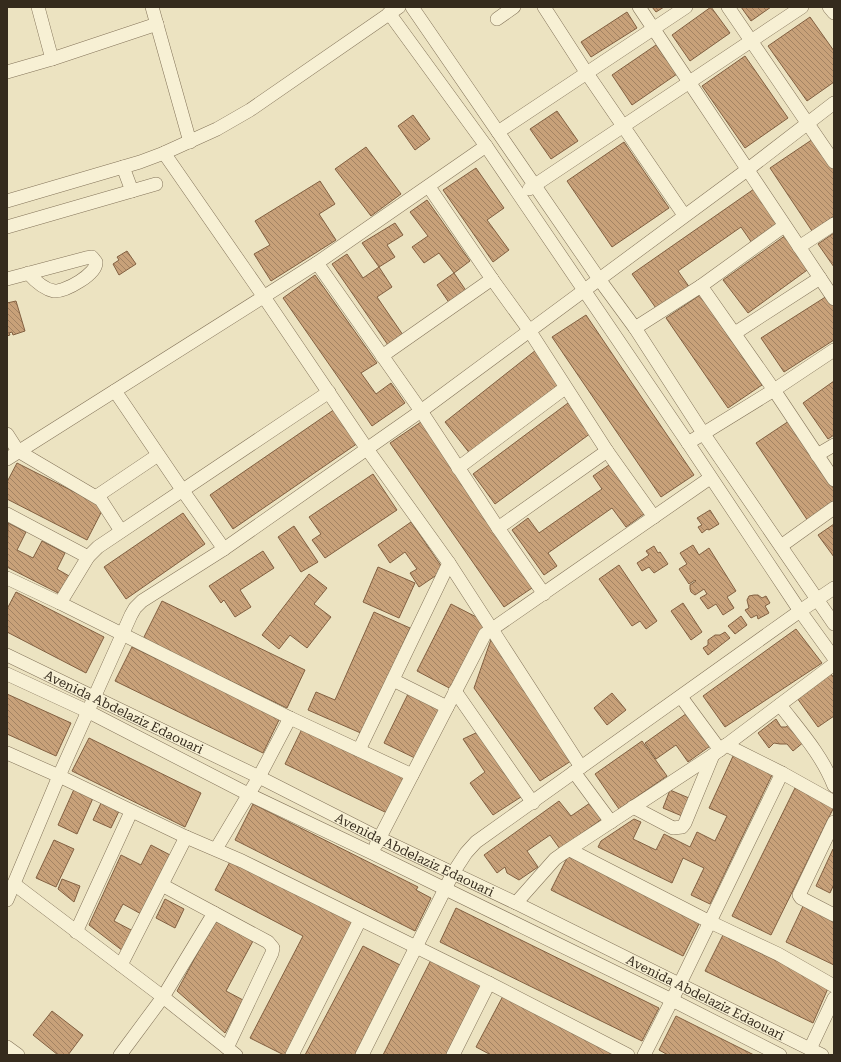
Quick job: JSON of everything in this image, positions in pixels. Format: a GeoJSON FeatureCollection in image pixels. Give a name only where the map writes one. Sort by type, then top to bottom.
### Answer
{"type":"FeatureCollection","features":[{"type":"Feature","properties":{"kind":"street"},"geometry":{"type":"LineString","coordinates":[[38,7],[52,59]]}},
{"type":"Feature","properties":{"kind":"street"},"geometry":{"type":"LineString","coordinates":[[152,7],[190,142]]}},
{"type":"Feature","properties":{"kind":"street"},"geometry":{"type":"LineString","coordinates":[[412,7],[599,279],[635,328],[703,432],[834,624]]}},
{"type":"Feature","properties":{"kind":"street"},"geometry":{"type":"LineString","coordinates":[[497,18],[514,7]]}},
{"type":"Feature","properties":{"kind":"street"},"geometry":{"type":"LineString","coordinates":[[544,7],[586,72],[684,215]]}},
{"type":"Feature","properties":{"kind":"street"},"geometry":{"type":"LineString","coordinates":[[639,7],[834,299]]}},
{"type":"Feature","properties":{"kind":"street"},"geometry":{"type":"LineString","coordinates":[[498,132],[586,72],[686,7]]}},
{"type":"Feature","properties":{"kind":"street"},"geometry":{"type":"LineString","coordinates":[[728,7],[834,162]]}},
{"type":"Feature","properties":{"kind":"street"},"geometry":{"type":"LineString","coordinates":[[519,195],[802,7]]}},
{"type":"Feature","properties":{"kind":"street"},"geometry":{"type":"LineString","coordinates":[[830,7],[834,14]]}},
{"type":"Feature","properties":{"kind":"street"},"geometry":{"type":"LineString","coordinates":[[7,200],[122,167],[164,153],[217,129],[250,110],[394,10],[688,443],[800,611],[834,658]]}},
{"type":"Feature","properties":{"kind":"street"},"geometry":{"type":"LineString","coordinates":[[7,72],[52,59],[157,24]]}},
{"type":"Feature","properties":{"kind":"street"},"geometry":{"type":"LineString","coordinates":[[7,900],[87,711],[130,615],[142,601],[224,549],[421,411],[684,215],[747,170],[834,103]]}},
{"type":"Feature","properties":{"kind":"street"},"geometry":{"type":"LineString","coordinates":[[7,459],[317,263],[429,187],[486,146]]}},
{"type":"Feature","properties":{"kind":"street"},"geometry":{"type":"LineString","coordinates":[[164,153],[264,296],[367,449],[449,562],[492,628],[611,822]]}},
{"type":"Feature","properties":{"kind":"street"},"geometry":{"type":"LineString","coordinates":[[122,167],[132,191]]}},
{"type":"Feature","properties":{"kind":"street"},"geometry":{"type":"LineString","coordinates":[[7,227],[156,184]]}},
{"type":"Feature","properties":{"kind":"street"},"geometry":{"type":"LineString","coordinates":[[429,187],[529,330],[607,451],[654,517]]}},
{"type":"Feature","properties":{"kind":"street"},"geometry":{"type":"LineString","coordinates":[[799,247],[834,224]]}},
{"type":"Feature","properties":{"kind":"street"},"geometry":{"type":"LineString","coordinates":[[635,328],[701,286],[784,226]]}},
{"type":"Feature","properties":{"kind":"street"},"geometry":{"type":"LineString","coordinates":[[317,263],[421,411],[498,528],[544,594]]}},
{"type":"Feature","properties":{"kind":"street"},"geometry":{"type":"LineString","coordinates":[[7,278],[28,273]]}},
{"type":"Feature","properties":{"kind":"street"},"geometry":{"type":"LineString","coordinates":[[734,333],[820,278]]}},
{"type":"Feature","properties":{"kind":"street"},"geometry":{"type":"LineString","coordinates":[[382,356],[492,279]]}},
{"type":"Feature","properties":{"kind":"street"},"geometry":{"type":"LineString","coordinates":[[701,286],[774,390],[834,480]]}},
{"type":"Feature","properties":{"kind":"street"},"geometry":{"type":"LineString","coordinates":[[688,443],[703,432],[774,390],[834,350]]}},
{"type":"Feature","properties":{"kind":"street"},"geometry":{"type":"LineString","coordinates":[[458,468],[565,388]]}},
{"type":"Feature","properties":{"kind":"street"},"geometry":{"type":"LineString","coordinates":[[115,391],[182,491],[224,549]]}},
{"type":"Feature","properties":{"kind":"street"},"geometry":{"type":"LineString","coordinates":[[60,603],[88,557],[98,547],[329,392]]}},
{"type":"Feature","properties":{"kind":"street"},"geometry":{"type":"LineString","coordinates":[[7,434],[18,451],[97,496],[104,503],[121,531]]}},
{"type":"Feature","properties":{"kind":"street"},"geometry":{"type":"LineString","coordinates":[[817,455],[834,444]]}},
{"type":"Feature","properties":{"kind":"street"},"geometry":{"type":"LineString","coordinates":[[498,528],[607,451]]}},
{"type":"Feature","properties":{"kind":"street"},"geometry":{"type":"LineString","coordinates":[[97,496],[158,455]]}},
{"type":"Feature","properties":{"kind":"street"},"geometry":{"type":"LineString","coordinates":[[372,853],[485,634],[710,478]]}},
{"type":"Feature","properties":{"kind":"street"},"geometry":{"type":"LineString","coordinates":[[781,546],[834,508]]}},
{"type":"Feature","properties":{"kind":"street"},"geometry":{"type":"LineString","coordinates":[[7,514],[88,557]]}},
{"type":"Feature","properties":{"kind":"street"},"geometry":{"type":"LineString","coordinates":[[359,750],[394,680],[449,562]]}},
{"type":"Feature","properties":{"kind":"street"},"geometry":{"type":"LineString","coordinates":[[7,578],[290,718],[412,775]]}},
{"type":"Feature","properties":{"kind":"street"},"geometry":{"type":"LineString","coordinates":[[362,1055],[444,889],[466,853],[476,842],[834,588]]}},
{"type":"Feature","properties":{"kind":"street","name":"Avenida Abdelaziz Edaouari"},"geometry":{"type":"LineString","coordinates":[[7,655],[94,696],[380,838],[516,903],[822,1055]]}},
{"type":"Feature","properties":{"kind":"street"},"geometry":{"type":"LineString","coordinates":[[516,903],[555,859],[720,750],[834,664]]}},
{"type":"Feature","properties":{"kind":"street","name":"Avenida Abdelaziz Edaouari"},"geometry":{"type":"LineString","coordinates":[[7,674],[87,711],[248,794],[672,1000],[780,1055]]}},
{"type":"Feature","properties":{"kind":"street"},"geometry":{"type":"LineString","coordinates":[[394,680],[447,706]]}},
{"type":"Feature","properties":{"kind":"street"},"geometry":{"type":"LineString","coordinates":[[455,691],[533,802]]}},
{"type":"Feature","properties":{"kind":"street"},"geometry":{"type":"LineString","coordinates":[[681,697],[720,750],[782,773],[834,802]]}},
{"type":"Feature","properties":{"kind":"street"},"geometry":{"type":"LineString","coordinates":[[780,705],[814,748],[824,764],[834,786]]}},
{"type":"Feature","properties":{"kind":"street"},"geometry":{"type":"LineString","coordinates":[[216,849],[259,777],[290,718]]}},
{"type":"Feature","properties":{"kind":"street"},"geometry":{"type":"LineString","coordinates":[[633,807],[672,828],[682,827],[720,750]]}},
{"type":"Feature","properties":{"kind":"street"},"geometry":{"type":"LineString","coordinates":[[7,753],[59,776],[186,838],[216,849],[242,861],[489,983],[628,1055]]}},
{"type":"Feature","properties":{"kind":"street"},"geometry":{"type":"LineString","coordinates":[[644,1055],[782,773]]}},
{"type":"Feature","properties":{"kind":"street"},"geometry":{"type":"LineString","coordinates":[[76,932],[131,812]]}},
{"type":"Feature","properties":{"kind":"street"},"geometry":{"type":"LineString","coordinates":[[834,822],[799,895],[801,898],[834,915]]}},
{"type":"Feature","properties":{"kind":"street"},"geometry":{"type":"LineString","coordinates":[[121,965],[186,838]]}},
{"type":"Feature","properties":{"kind":"street"},"geometry":{"type":"LineString","coordinates":[[570,850],[710,922],[778,954],[834,986]]}},
{"type":"Feature","properties":{"kind":"street"},"geometry":{"type":"LineString","coordinates":[[14,884],[163,997],[231,1051],[273,948],[268,942],[162,885]]}},
{"type":"Feature","properties":{"kind":"street"},"geometry":{"type":"LineString","coordinates":[[120,1055],[163,997],[214,913]]}},
{"type":"Feature","properties":{"kind":"street"},"geometry":{"type":"LineString","coordinates":[[292,1055],[360,920]]}},
{"type":"Feature","properties":{"kind":"street"},"geometry":{"type":"LineString","coordinates":[[456,1054],[489,983]]}},
{"type":"Feature","properties":{"kind":"street"},"geometry":{"type":"LineString","coordinates":[[810,1048],[834,998]]}},
{"type":"Feature","properties":{"kind":"street"},"geometry":{"type":"LineString","coordinates":[[7,1047],[18,1055]]}},
{"type":"Feature","properties":{"kind":"building"},"geometry":{"type":"Polygon","coordinates":[[[652,7],[664,7],[656,12],[652,7]]]}},
{"type":"Feature","properties":{"kind":"building"},"geometry":{"type":"Polygon","coordinates":[[[711,7],[730,33],[690,61],[672,35],[711,7]]]}},
{"type":"Feature","properties":{"kind":"building"},"geometry":{"type":"Polygon","coordinates":[[[741,7],[771,7],[751,21],[741,7]]]}},
{"type":"Feature","properties":{"kind":"building"},"geometry":{"type":"Polygon","coordinates":[[[627,12],[637,28],[591,57],[581,42],[627,12]]]}},
{"type":"Feature","properties":{"kind":"building"},"geometry":{"type":"Polygon","coordinates":[[[810,17],[834,51],[834,82],[807,101],[768,46],[810,17]]]}},
{"type":"Feature","properties":{"kind":"building"},"geometry":{"type":"Polygon","coordinates":[[[656,45],[677,74],[632,105],[612,75],[656,45]]]}},
{"type":"Feature","properties":{"kind":"building"},"geometry":{"type":"Polygon","coordinates":[[[745,56],[788,118],[745,148],[702,86],[745,56]]]}},
{"type":"Feature","properties":{"kind":"building"},"geometry":{"type":"Polygon","coordinates":[[[557,111],[578,141],[551,159],[530,129],[557,111]]]}},
{"type":"Feature","properties":{"kind":"building"},"geometry":{"type":"Polygon","coordinates":[[[413,115],[430,139],[415,150],[398,126],[413,115]]]}},
{"type":"Feature","properties":{"kind":"building"},"geometry":{"type":"Polygon","coordinates":[[[813,139],[834,170],[834,216],[812,231],[770,168],[813,139]]]}},
{"type":"Feature","properties":{"kind":"building"},"geometry":{"type":"Polygon","coordinates":[[[624,142],[669,208],[612,247],[567,181],[624,142]]]}},
{"type":"Feature","properties":{"kind":"building"},"geometry":{"type":"Polygon","coordinates":[[[366,147],[401,194],[371,216],[335,169],[366,147]]]}},
{"type":"Feature","properties":{"kind":"building"},"geometry":{"type":"Polygon","coordinates":[[[476,168],[504,208],[487,220],[509,250],[493,262],[443,190],[476,168]]]}},
{"type":"Feature","properties":{"kind":"building"},"geometry":{"type":"Polygon","coordinates":[[[320,181],[335,204],[319,214],[336,240],[271,281],[254,254],[270,245],[255,221],[320,181]]]}},
{"type":"Feature","properties":{"kind":"building"},"geometry":{"type":"Polygon","coordinates":[[[754,189],[781,227],[754,246],[741,227],[678,271],[690,288],[658,311],[632,274],[754,189]]]}},
{"type":"Feature","properties":{"kind":"building"},"geometry":{"type":"Polygon","coordinates":[[[427,200],[470,261],[454,273],[439,253],[424,263],[412,247],[428,236],[410,212],[427,200]]]}},
{"type":"Feature","properties":{"kind":"building"},"geometry":{"type":"Polygon","coordinates":[[[395,223],[403,235],[387,245],[395,257],[379,267],[362,243],[395,223]]]}},
{"type":"Feature","properties":{"kind":"building"},"geometry":{"type":"Polygon","coordinates":[[[834,233],[834,267],[818,244],[834,233]]]}},
{"type":"Feature","properties":{"kind":"building"},"geometry":{"type":"Polygon","coordinates":[[[786,235],[810,268],[748,313],[723,280],[786,235]]]}},
{"type":"Feature","properties":{"kind":"building"},"geometry":{"type":"Polygon","coordinates":[[[127,251],[136,264],[119,275],[113,264],[119,260],[117,257],[127,251]]]}},
{"type":"Feature","properties":{"kind":"building"},"geometry":{"type":"Polygon","coordinates":[[[347,254],[363,278],[379,267],[392,287],[377,297],[403,335],[388,345],[332,264],[347,254]]]}},
{"type":"Feature","properties":{"kind":"building"},"geometry":{"type":"Polygon","coordinates":[[[454,273],[467,292],[450,304],[437,285],[454,273]]]}},
{"type":"Feature","properties":{"kind":"building"},"geometry":{"type":"Polygon","coordinates":[[[315,275],[377,363],[361,373],[376,394],[391,383],[405,403],[372,426],[283,298],[315,275]]]}},
{"type":"Feature","properties":{"kind":"building"},"geometry":{"type":"Polygon","coordinates":[[[700,295],[762,385],[728,408],[666,318],[700,295]]]}},
{"type":"Feature","properties":{"kind":"building"},"geometry":{"type":"Polygon","coordinates":[[[827,296],[834,307],[834,340],[784,372],[761,338],[827,296]]]}},
{"type":"Feature","properties":{"kind":"building"},"geometry":{"type":"Polygon","coordinates":[[[16,301],[25,331],[13,335],[12,332],[7,336],[7,303],[16,301]]]}},
{"type":"Feature","properties":{"kind":"building"},"geometry":{"type":"Polygon","coordinates":[[[586,315],[694,475],[661,497],[552,337],[586,315]]]}},
{"type":"Feature","properties":{"kind":"building"},"geometry":{"type":"Polygon","coordinates":[[[536,350],[562,384],[471,455],[445,422],[536,350]]]}},
{"type":"Feature","properties":{"kind":"building"},"geometry":{"type":"Polygon","coordinates":[[[834,381],[834,435],[828,439],[803,403],[834,381]]]}},
{"type":"Feature","properties":{"kind":"building"},"geometry":{"type":"Polygon","coordinates":[[[568,403],[591,433],[495,504],[473,474],[568,403]]]}},
{"type":"Feature","properties":{"kind":"building"},"geometry":{"type":"Polygon","coordinates":[[[335,409],[358,443],[233,529],[210,495],[335,409]]]}},
{"type":"Feature","properties":{"kind":"building"},"geometry":{"type":"Polygon","coordinates":[[[789,421],[834,489],[834,504],[808,521],[756,443],[789,421]]]}},
{"type":"Feature","properties":{"kind":"building"},"geometry":{"type":"Polygon","coordinates":[[[421,422],[535,586],[504,607],[390,443],[421,422]]]}},
{"type":"Feature","properties":{"kind":"building"},"geometry":{"type":"Polygon","coordinates":[[[17,463],[104,507],[87,540],[7,499],[7,482],[17,463]]]}},
{"type":"Feature","properties":{"kind":"building"},"geometry":{"type":"Polygon","coordinates":[[[609,465],[644,514],[626,527],[612,508],[548,553],[557,566],[544,575],[512,530],[528,518],[539,533],[602,489],[593,476],[609,465]]]}},
{"type":"Feature","properties":{"kind":"building"},"geometry":{"type":"Polygon","coordinates":[[[373,474],[397,510],[325,558],[312,540],[321,534],[309,517],[373,474]]]}},
{"type":"Feature","properties":{"kind":"building"},"geometry":{"type":"Polygon","coordinates":[[[710,510],[719,524],[702,533],[698,527],[702,525],[697,518],[710,510]]]}},
{"type":"Feature","properties":{"kind":"building"},"geometry":{"type":"Polygon","coordinates":[[[183,513],[205,544],[126,599],[104,567],[183,513]]]}},
{"type":"Feature","properties":{"kind":"building"},"geometry":{"type":"Polygon","coordinates":[[[411,522],[444,570],[419,587],[410,573],[417,569],[405,552],[390,563],[378,545],[411,522]]]}},
{"type":"Feature","properties":{"kind":"building"},"geometry":{"type":"Polygon","coordinates":[[[8,523],[26,532],[17,550],[33,558],[42,541],[65,553],[57,569],[69,576],[60,594],[7,567],[8,523]]]}},
{"type":"Feature","properties":{"kind":"building"},"geometry":{"type":"Polygon","coordinates":[[[834,524],[834,557],[818,535],[834,524]]]}},
{"type":"Feature","properties":{"kind":"building"},"geometry":{"type":"Polygon","coordinates":[[[294,526],[318,562],[301,572],[278,537],[294,526]]]}},
{"type":"Feature","properties":{"kind":"building"},"geometry":{"type":"Polygon","coordinates":[[[693,545],[699,555],[709,548],[736,591],[727,597],[734,608],[723,615],[716,604],[708,609],[700,598],[707,594],[704,589],[695,595],[691,592],[690,585],[696,581],[695,580],[689,584],[679,569],[687,564],[680,553],[693,545]]]}},
{"type":"Feature","properties":{"kind":"building"},"geometry":{"type":"Polygon","coordinates":[[[654,546],[668,564],[654,573],[649,567],[642,571],[637,563],[649,555],[646,551],[654,546]]]}},
{"type":"Feature","properties":{"kind":"building"},"geometry":{"type":"Polygon","coordinates":[[[263,551],[274,568],[240,590],[251,607],[235,617],[224,600],[221,603],[209,586],[263,551]]]}},
{"type":"Feature","properties":{"kind":"building"},"geometry":{"type":"Polygon","coordinates":[[[619,565],[657,621],[646,629],[640,621],[632,626],[599,579],[619,565]]]}},
{"type":"Feature","properties":{"kind":"building"},"geometry":{"type":"Polygon","coordinates":[[[378,567],[415,583],[399,618],[363,602],[378,567]]]}},
{"type":"Feature","properties":{"kind":"building"},"geometry":{"type":"Polygon","coordinates":[[[309,574],[327,588],[314,604],[331,617],[307,648],[290,635],[279,649],[262,635],[309,574]]]}},
{"type":"Feature","properties":{"kind":"building"},"geometry":{"type":"Polygon","coordinates":[[[16,592],[104,637],[86,673],[7,632],[7,609],[16,592]]]}},
{"type":"Feature","properties":{"kind":"building"},"geometry":{"type":"Polygon","coordinates":[[[758,595],[762,598],[766,596],[770,603],[765,606],[769,613],[758,619],[757,615],[751,618],[745,610],[749,608],[747,600],[749,596],[758,595]]]}},
{"type":"Feature","properties":{"kind":"building"},"geometry":{"type":"Polygon","coordinates":[[[162,601],[305,670],[287,708],[143,639],[162,601]]]}},
{"type":"Feature","properties":{"kind":"building"},"geometry":{"type":"Polygon","coordinates":[[[683,603],[702,632],[691,640],[671,611],[683,603]]]}},
{"type":"Feature","properties":{"kind":"building"},"geometry":{"type":"Polygon","coordinates":[[[451,604],[488,623],[453,690],[417,671],[451,604]]]}},
{"type":"Feature","properties":{"kind":"building"},"geometry":{"type":"Polygon","coordinates":[[[374,612],[410,628],[363,734],[308,710],[316,692],[335,700],[374,612]]]}},
{"type":"Feature","properties":{"kind":"building"},"geometry":{"type":"Polygon","coordinates":[[[741,616],[747,625],[735,634],[728,626],[741,616]]]}},
{"type":"Feature","properties":{"kind":"building"},"geometry":{"type":"Polygon","coordinates":[[[796,629],[822,663],[725,727],[703,696],[796,629]]]}},
{"type":"Feature","properties":{"kind":"building"},"geometry":{"type":"Polygon","coordinates":[[[725,632],[730,638],[708,655],[703,648],[708,645],[708,640],[715,635],[720,635],[725,632]]]}},
{"type":"Feature","properties":{"kind":"building"},"geometry":{"type":"Polygon","coordinates":[[[493,634],[571,761],[540,781],[474,688],[493,634]]]}},
{"type":"Feature","properties":{"kind":"building"},"geometry":{"type":"Polygon","coordinates":[[[132,647],[280,718],[263,753],[115,681],[132,647]]]}},
{"type":"Feature","properties":{"kind":"building"},"geometry":{"type":"Polygon","coordinates":[[[831,674],[834,678],[834,716],[818,727],[797,698],[831,674]]]}},
{"type":"Feature","properties":{"kind":"building"},"geometry":{"type":"Polygon","coordinates":[[[409,692],[444,709],[419,760],[384,743],[409,692]]]}},
{"type":"Feature","properties":{"kind":"building"},"geometry":{"type":"Polygon","coordinates":[[[612,693],[626,710],[607,725],[594,708],[612,693]]]}},
{"type":"Feature","properties":{"kind":"building"},"geometry":{"type":"Polygon","coordinates":[[[7,694],[71,723],[56,756],[7,734],[7,694]]]}},
{"type":"Feature","properties":{"kind":"building"},"geometry":{"type":"Polygon","coordinates":[[[690,711],[713,744],[688,762],[676,745],[656,759],[645,743],[690,711]]]}},
{"type":"Feature","properties":{"kind":"building"},"geometry":{"type":"Polygon","coordinates":[[[776,719],[781,727],[786,727],[792,722],[805,741],[793,751],[787,744],[774,743],[769,748],[758,733],[776,719]]]}},
{"type":"Feature","properties":{"kind":"building"},"geometry":{"type":"Polygon","coordinates":[[[302,729],[404,778],[387,813],[285,764],[302,729]]]}},
{"type":"Feature","properties":{"kind":"building"},"geometry":{"type":"Polygon","coordinates":[[[480,731],[524,795],[493,815],[470,783],[485,772],[463,739],[480,731]]]}},
{"type":"Feature","properties":{"kind":"building"},"geometry":{"type":"Polygon","coordinates":[[[89,738],[201,793],[185,827],[72,771],[89,738]]]}},
{"type":"Feature","properties":{"kind":"building"},"geometry":{"type":"Polygon","coordinates":[[[642,741],[667,776],[619,809],[595,774],[642,741]]]}},
{"type":"Feature","properties":{"kind":"building"},"geometry":{"type":"Polygon","coordinates":[[[734,754],[773,773],[710,904],[691,895],[704,868],[683,858],[672,883],[598,847],[601,841],[634,819],[641,822],[633,839],[656,850],[664,834],[690,847],[697,832],[715,841],[727,816],[709,808],[734,754]]]}},
{"type":"Feature","properties":{"kind":"building"},"geometry":{"type":"Polygon","coordinates":[[[75,787],[94,796],[77,834],[58,825],[75,787]]]}},
{"type":"Feature","properties":{"kind":"building"},"geometry":{"type":"Polygon","coordinates":[[[795,788],[834,807],[771,935],[732,916],[795,788]]]}},
{"type":"Feature","properties":{"kind":"building"},"geometry":{"type":"Polygon","coordinates":[[[670,790],[689,798],[682,816],[663,808],[670,790]]]}},
{"type":"Feature","properties":{"kind":"building"},"geometry":{"type":"Polygon","coordinates":[[[102,801],[120,809],[111,828],[93,820],[102,801]]]}},
{"type":"Feature","properties":{"kind":"building"},"geometry":{"type":"Polygon","coordinates":[[[559,801],[571,816],[590,803],[602,819],[560,849],[550,835],[527,851],[538,867],[519,880],[507,873],[505,867],[497,873],[484,855],[559,801]]]}},
{"type":"Feature","properties":{"kind":"building"},"geometry":{"type":"Polygon","coordinates":[[[253,804],[418,887],[416,890],[431,898],[415,931],[235,840],[253,804]]]}},
{"type":"Feature","properties":{"kind":"building"},"geometry":{"type":"Polygon","coordinates":[[[54,840],[74,849],[56,887],[36,878],[54,840]]]}},
{"type":"Feature","properties":{"kind":"building"},"geometry":{"type":"Polygon","coordinates":[[[151,845],[172,856],[143,915],[123,904],[114,921],[133,931],[123,951],[89,925],[121,855],[141,865],[151,845]]]}},
{"type":"Feature","properties":{"kind":"building"},"geometry":{"type":"Polygon","coordinates":[[[833,849],[834,884],[830,893],[816,886],[833,849]]]}},
{"type":"Feature","properties":{"kind":"building"},"geometry":{"type":"Polygon","coordinates":[[[568,856],[700,922],[683,956],[551,890],[568,856]]]}},
{"type":"Feature","properties":{"kind":"building"},"geometry":{"type":"Polygon","coordinates":[[[232,858],[356,922],[287,1055],[284,1055],[250,1038],[303,936],[215,890],[232,858]]]}},
{"type":"Feature","properties":{"kind":"building"},"geometry":{"type":"Polygon","coordinates":[[[62,879],[80,886],[74,902],[58,889],[62,879]]]}},
{"type":"Feature","properties":{"kind":"building"},"geometry":{"type":"Polygon","coordinates":[[[165,899],[184,909],[175,928],[156,918],[165,899]]]}},
{"type":"Feature","properties":{"kind":"building"},"geometry":{"type":"Polygon","coordinates":[[[805,902],[834,917],[834,965],[786,942],[805,902]]]}},
{"type":"Feature","properties":{"kind":"building"},"geometry":{"type":"Polygon","coordinates":[[[456,908],[659,1008],[642,1041],[440,942],[456,908]]]}},
{"type":"Feature","properties":{"kind":"building"},"geometry":{"type":"Polygon","coordinates":[[[215,921],[253,941],[226,991],[243,1000],[225,1033],[177,991],[215,921]]]}},
{"type":"Feature","properties":{"kind":"building"},"geometry":{"type":"Polygon","coordinates":[[[723,935],[829,986],[813,1023],[705,971],[723,935]]]}},
{"type":"Feature","properties":{"kind":"building"},"geometry":{"type":"Polygon","coordinates":[[[363,946],[402,966],[355,1055],[305,1055],[363,946]]]}},
{"type":"Feature","properties":{"kind":"building"},"geometry":{"type":"Polygon","coordinates":[[[431,960],[482,985],[447,1055],[383,1055],[431,960]]]}},
{"type":"Feature","properties":{"kind":"building"},"geometry":{"type":"Polygon","coordinates":[[[503,996],[616,1055],[491,1055],[476,1047],[503,996]]]}},
{"type":"Feature","properties":{"kind":"building"},"geometry":{"type":"Polygon","coordinates":[[[52,1011],[83,1035],[68,1055],[58,1055],[33,1035],[52,1011]]]}},
{"type":"Feature","properties":{"kind":"building"},"geometry":{"type":"Polygon","coordinates":[[[676,1016],[754,1055],[668,1055],[659,1050],[676,1016]]]}}]}
